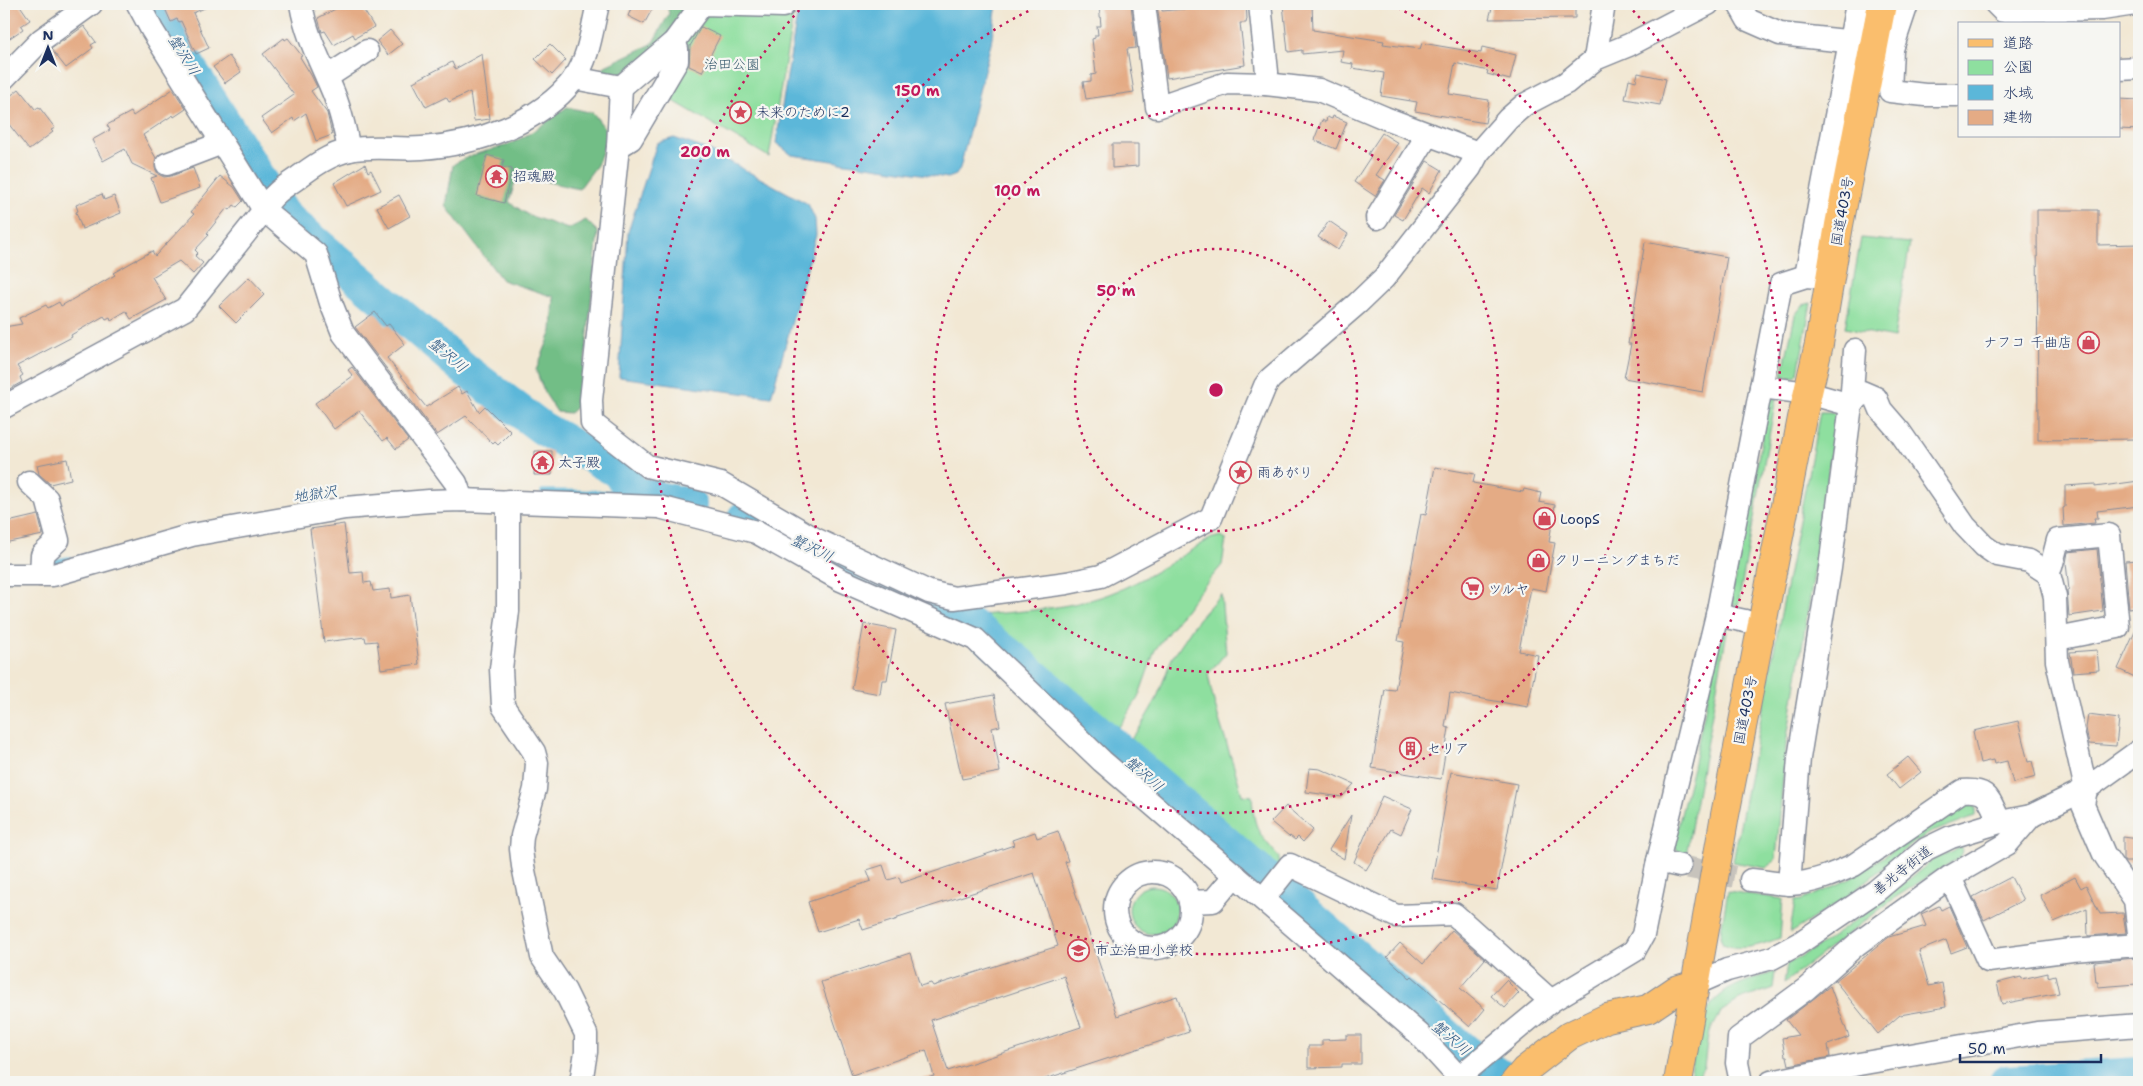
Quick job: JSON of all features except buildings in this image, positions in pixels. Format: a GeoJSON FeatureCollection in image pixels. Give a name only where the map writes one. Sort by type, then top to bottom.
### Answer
{"type":"FeatureCollection","features":[{"type":"Feature","properties":{"kind":"main road","name":"国道403号"},"geometry":{"type":"LineString","coordinates":[[1685,987],[1725,815],[1805,405],[1818,277],[1882,4]]}},
{"type":"Feature","properties":{"kind":"main road","name":"国道403号"},"geometry":{"type":"LineString","coordinates":[[1685,987],[1745,621],[1805,405]]}},
{"type":"Feature","properties":{"kind":"main road"},"geometry":{"type":"LineString","coordinates":[[1520,1076],[1569,1036],[1607,1018],[1648,1009],[1685,987]]}},
{"type":"Feature","properties":{"kind":"main road"},"geometry":{"type":"LineString","coordinates":[[1669,1081],[1685,987]]}},
{"type":"Feature","properties":{"kind":"street"},"geometry":{"type":"LineString","coordinates":[[4,78],[41,40],[91,4]]}},
{"type":"Feature","properties":{"kind":"street"},"geometry":{"type":"LineString","coordinates":[[138,4],[222,143],[316,254],[343,333],[460,494]]}},
{"type":"Feature","properties":{"kind":"street"},"geometry":{"type":"LineString","coordinates":[[301,4],[304,23],[327,77],[344,124],[349,150]]}},
{"type":"Feature","properties":{"kind":"street"},"geometry":{"type":"LineString","coordinates":[[4,407],[185,309],[270,201],[318,163],[349,150],[422,148],[471,140],[498,132],[536,113],[574,78],[586,55],[598,4]]}},
{"type":"Feature","properties":{"kind":"street"},"geometry":{"type":"LineString","coordinates":[[783,4],[783,6],[702,4],[674,42],[621,87],[618,147],[590,400],[592,423],[647,466],[721,484],[815,539],[929,592],[954,598],[1067,583],[1102,576],[1211,518],[1265,386],[1270,379],[1358,304],[1384,278],[1470,168],[1478,153],[1508,119],[1524,105],[1566,83],[1595,59],[1628,45],[1708,4]]}},
{"type":"Feature","properties":{"kind":"street"},"geometry":{"type":"LineString","coordinates":[[1144,4],[1157,106],[1226,83],[1266,84],[1319,90],[1478,153]]}},
{"type":"Feature","properties":{"kind":"street"},"geometry":{"type":"LineString","coordinates":[[1260,4],[1267,72],[1266,84]]}},
{"type":"Feature","properties":{"kind":"street"},"geometry":{"type":"LineString","coordinates":[[1595,59],[1604,4]]}},
{"type":"Feature","properties":{"kind":"street"},"geometry":{"type":"LineString","coordinates":[[1739,4],[1748,20],[1780,34],[1872,44]]}},
{"type":"Feature","properties":{"kind":"street"},"geometry":{"type":"LineString","coordinates":[[1857,4],[1890,91],[1925,95],[1958,95]]}},
{"type":"Feature","properties":{"kind":"street"},"geometry":{"type":"LineString","coordinates":[[1872,44],[1907,4]]}},
{"type":"Feature","properties":{"kind":"street"},"geometry":{"type":"LineString","coordinates":[[1996,4],[2003,11],[2102,9],[2135,4]]}},
{"type":"Feature","properties":{"kind":"street"},"geometry":{"type":"LineString","coordinates":[[618,147],[631,139],[677,61],[677,49],[674,42]]}},
{"type":"Feature","properties":{"kind":"street"},"geometry":{"type":"LineString","coordinates":[[327,77],[367,51]]}},
{"type":"Feature","properties":{"kind":"street"},"geometry":{"type":"LineString","coordinates":[[2120,69],[2139,68]]}},
{"type":"Feature","properties":{"kind":"street"},"geometry":{"type":"LineString","coordinates":[[574,78],[621,87]]}},
{"type":"Feature","properties":{"kind":"street"},"geometry":{"type":"LineString","coordinates":[[1377,218],[1428,134]]}},
{"type":"Feature","properties":{"kind":"street"},"geometry":{"type":"LineString","coordinates":[[167,164],[222,143]]}},
{"type":"Feature","properties":{"kind":"street"},"geometry":{"type":"LineString","coordinates":[[4,575],[53,575],[192,534],[345,508],[460,494],[508,501],[659,507],[756,532],[841,580],[975,639],[1102,761],[1235,874],[1271,889],[1463,1077],[1494,1047],[1552,1001],[1634,951],[1643,935],[1658,861],[1717,615],[1781,284],[1818,277]]}},
{"type":"Feature","properties":{"kind":"street"},"geometry":{"type":"LineString","coordinates":[[1789,884],[1798,758],[1830,568],[1851,405],[1855,350]]}},
{"type":"Feature","properties":{"kind":"street"},"geometry":{"type":"LineString","coordinates":[[1761,387],[1805,405],[1851,405],[1862,392],[1876,398],[1881,410],[1900,432],[1965,526],[1984,546],[1997,554],[2029,561],[2046,570],[2049,574],[2054,597],[2057,639],[2056,661],[2086,789],[2083,805],[2104,854],[2135,900],[2139,933]]}},
{"type":"Feature","properties":{"kind":"street"},"geometry":{"type":"LineString","coordinates":[[29,482],[47,498],[58,540],[42,556],[41,575]]}},
{"type":"Feature","properties":{"kind":"street"},"geometry":{"type":"LineString","coordinates":[[508,501],[508,611],[501,669],[503,706],[534,752],[537,763],[535,789],[522,836],[522,858],[542,957],[565,991],[586,1034],[586,1052],[581,1082]]}},
{"type":"Feature","properties":{"kind":"street"},"geometry":{"type":"LineString","coordinates":[[2046,570],[2051,567],[2058,540],[2109,535],[2118,627],[2057,639]]}},
{"type":"Feature","properties":{"kind":"street"},"geometry":{"type":"LineString","coordinates":[[1717,615],[1745,621]]}},
{"type":"Feature","properties":{"kind":"street","name":"善光寺街道"},"geometry":{"type":"LineString","coordinates":[[1685,987],[1726,970],[1772,958],[1789,949],[1876,891],[1926,849],[1951,837],[2000,822],[2031,816],[2086,789],[2139,751]]}},
{"type":"Feature","properties":{"kind":"street"},"geometry":{"type":"LineString","coordinates":[[1751,880],[1789,884],[1812,881],[1836,874],[1854,865],[1962,791],[1978,790],[1985,794],[2000,822]]}},
{"type":"Feature","properties":{"kind":"street"},"geometry":{"type":"LineString","coordinates":[[1739,1073],[1739,1038],[1806,989],[1857,944],[1950,877],[2006,844],[2031,816]]}},
{"type":"Feature","properties":{"kind":"street"},"geometry":{"type":"LineString","coordinates":[[1658,861],[1680,866]]}},
{"type":"Feature","properties":{"kind":"street"},"geometry":{"type":"LineString","coordinates":[[1271,889],[1290,865],[1396,916],[1454,914],[1552,1001]]}},
{"type":"Feature","properties":{"kind":"street"},"geometry":{"type":"LineString","coordinates":[[1190,902],[1213,901],[1235,874]]}},
{"type":"Feature","properties":{"kind":"street"},"geometry":{"type":"LineString","coordinates":[[1950,877],[1988,961],[2072,950],[2139,945]]}},
{"type":"Feature","properties":{"kind":"street"},"geometry":{"type":"LineString","coordinates":[[1771,1082],[1859,1064],[2037,1033],[2139,1025]]}},
{"type":"Feature","properties":{"kind":"green space"},"geometry":{"type":"Polygon","coordinates":[[[667,4],[695,4],[671,38],[657,53],[634,68],[609,74],[602,72],[605,66],[652,44],[669,14],[667,4]]]}},
{"type":"Feature","properties":{"kind":"green space","name":"治田公園"},"geometry":{"type":"Polygon","coordinates":[[[703,9],[794,10],[769,157],[665,96],[680,39],[703,9]]]}},
{"type":"Feature","properties":{"kind":"green space"},"geometry":{"type":"Polygon","coordinates":[[[567,107],[593,113],[609,134],[597,165],[579,189],[517,175],[509,202],[528,215],[568,229],[586,220],[598,232],[581,403],[570,413],[557,412],[544,392],[536,370],[552,331],[554,297],[502,280],[446,206],[453,165],[471,156],[504,146],[521,138],[567,107]]]}},
{"type":"Feature","properties":{"kind":"green space"},"geometry":{"type":"Polygon","coordinates":[[[1861,238],[1910,243],[1894,338],[1845,328],[1861,238]]]}},
{"type":"Feature","properties":{"kind":"green space"},"geometry":{"type":"Polygon","coordinates":[[[1811,303],[1798,373],[1794,377],[1782,376],[1795,315],[1803,305],[1811,303]]]}},
{"type":"Feature","properties":{"kind":"green space"},"geometry":{"type":"Polygon","coordinates":[[[1770,397],[1776,398],[1738,605],[1730,603],[1770,397]]]}},
{"type":"Feature","properties":{"kind":"green space"},"geometry":{"type":"Polygon","coordinates":[[[1820,412],[1832,412],[1836,415],[1819,543],[1786,744],[1776,859],[1766,868],[1733,862],[1820,412]]]}},
{"type":"Feature","properties":{"kind":"green space"},"geometry":{"type":"Polygon","coordinates":[[[1221,536],[1226,539],[1222,565],[1193,599],[1155,650],[1138,698],[1115,733],[1003,637],[972,616],[1059,607],[1109,594],[1161,569],[1210,539],[1221,536]]]}},
{"type":"Feature","properties":{"kind":"green space"},"geometry":{"type":"Polygon","coordinates":[[[1221,594],[1226,653],[1208,674],[1211,690],[1242,795],[1252,796],[1254,816],[1258,830],[1279,857],[1279,867],[1274,872],[1126,744],[1139,729],[1156,700],[1172,658],[1198,619],[1221,594]]]}},
{"type":"Feature","properties":{"kind":"green space"},"geometry":{"type":"Polygon","coordinates":[[[1721,631],[1727,632],[1686,855],[1677,850],[1674,842],[1693,767],[1721,631]]]}},
{"type":"Feature","properties":{"kind":"green space"},"geometry":{"type":"Polygon","coordinates":[[[1967,804],[1975,806],[1975,816],[1930,833],[1914,843],[1844,899],[1790,933],[1795,901],[1802,900],[1850,879],[1967,804]]]}},
{"type":"Feature","properties":{"kind":"green space"},"geometry":{"type":"Polygon","coordinates":[[[1961,847],[1963,851],[1961,856],[1896,897],[1784,983],[1787,964],[1819,946],[1878,904],[1933,860],[1961,847]]]}},
{"type":"Feature","properties":{"kind":"green space"},"geometry":{"type":"Polygon","coordinates":[[[1153,886],[1162,888],[1170,893],[1175,901],[1177,910],[1175,919],[1170,927],[1162,932],[1153,934],[1144,932],[1136,927],[1131,919],[1129,910],[1131,901],[1136,893],[1144,888],[1153,886]]]}},
{"type":"Feature","properties":{"kind":"green space"},"geometry":{"type":"Polygon","coordinates":[[[1728,891],[1783,899],[1780,938],[1745,947],[1723,944],[1720,936],[1728,891]]]}},
{"type":"Feature","properties":{"kind":"green space"},"geometry":{"type":"Polygon","coordinates":[[[1775,972],[1773,988],[1739,1000],[1722,1011],[1708,1035],[1704,1067],[1698,1076],[1690,1078],[1699,1029],[1703,1018],[1717,998],[1733,987],[1775,972]]]}},
{"type":"Feature","properties":{"kind":"water"},"geometry":{"type":"Polygon","coordinates":[[[799,4],[997,4],[991,43],[960,168],[956,175],[948,178],[792,155],[776,143],[799,4]]]}},
{"type":"Feature","properties":{"kind":"water"},"geometry":{"type":"Polygon","coordinates":[[[674,138],[708,150],[808,204],[815,219],[816,235],[771,397],[619,377],[628,232],[657,143],[674,138]]]}},
{"type":"Feature","properties":{"kind":"waterway","name":"蟹沢川"},"geometry":{"type":"LineString","coordinates":[[152,4],[191,70],[283,215],[468,372],[542,428],[617,471],[635,493],[690,505]]}},
{"type":"Feature","properties":{"kind":"waterway","name":"地獄沢"},"geometry":{"type":"LineString","coordinates":[[543,492],[635,493]]}},
{"type":"Feature","properties":{"kind":"waterway","name":"蟹沢川"},"geometry":{"type":"LineString","coordinates":[[744,518],[760,523],[832,560],[974,627],[1016,660],[1466,1052],[1511,1082]]}},
{"type":"Feature","properties":{"kind":"waterway","name":"地獄沢"},"geometry":{"type":"LineString","coordinates":[[46,563],[69,559]]}},
{"type":"Feature","properties":{"kind":"waterway"},"geometry":{"type":"LineString","coordinates":[[2006,1082],[2139,1074]]}},
{"type":"Feature","properties":{"kind":"tunnel"},"geometry":{"type":"LineString","coordinates":[[1680,866],[1751,880]]}},
{"type":"Feature","properties":{"kind":"place","name":"未来のために2"},"geometry":{"type":"Point","coordinates":[740,112]}},
{"type":"Feature","properties":{"kind":"place","name":"招魂殿"},"geometry":{"type":"Point","coordinates":[497,176]}},
{"type":"Feature","properties":{"kind":"place","name":"ナフコ 千曲店"},"geometry":{"type":"Point","coordinates":[2088,342]}},
{"type":"Feature","properties":{"kind":"place","name":"太子殿"},"geometry":{"type":"Point","coordinates":[542,462]}},
{"type":"Feature","properties":{"kind":"place","name":"雨あがり"},"geometry":{"type":"Point","coordinates":[1241,472]}},
{"type":"Feature","properties":{"kind":"place","name":"LoopS"},"geometry":{"type":"Point","coordinates":[1544,519]}},
{"type":"Feature","properties":{"kind":"place","name":"クリーニングまちだ"},"geometry":{"type":"Point","coordinates":[1538,560]}},
{"type":"Feature","properties":{"kind":"place","name":"ツルヤ"},"geometry":{"type":"Point","coordinates":[1472,589]}},
{"type":"Feature","properties":{"kind":"place","name":"セリア"},"geometry":{"type":"Point","coordinates":[1411,748]}},
{"type":"Feature","properties":{"kind":"place","name":"市立治田小学校"},"geometry":{"type":"Point","coordinates":[1079,950]}}]}
